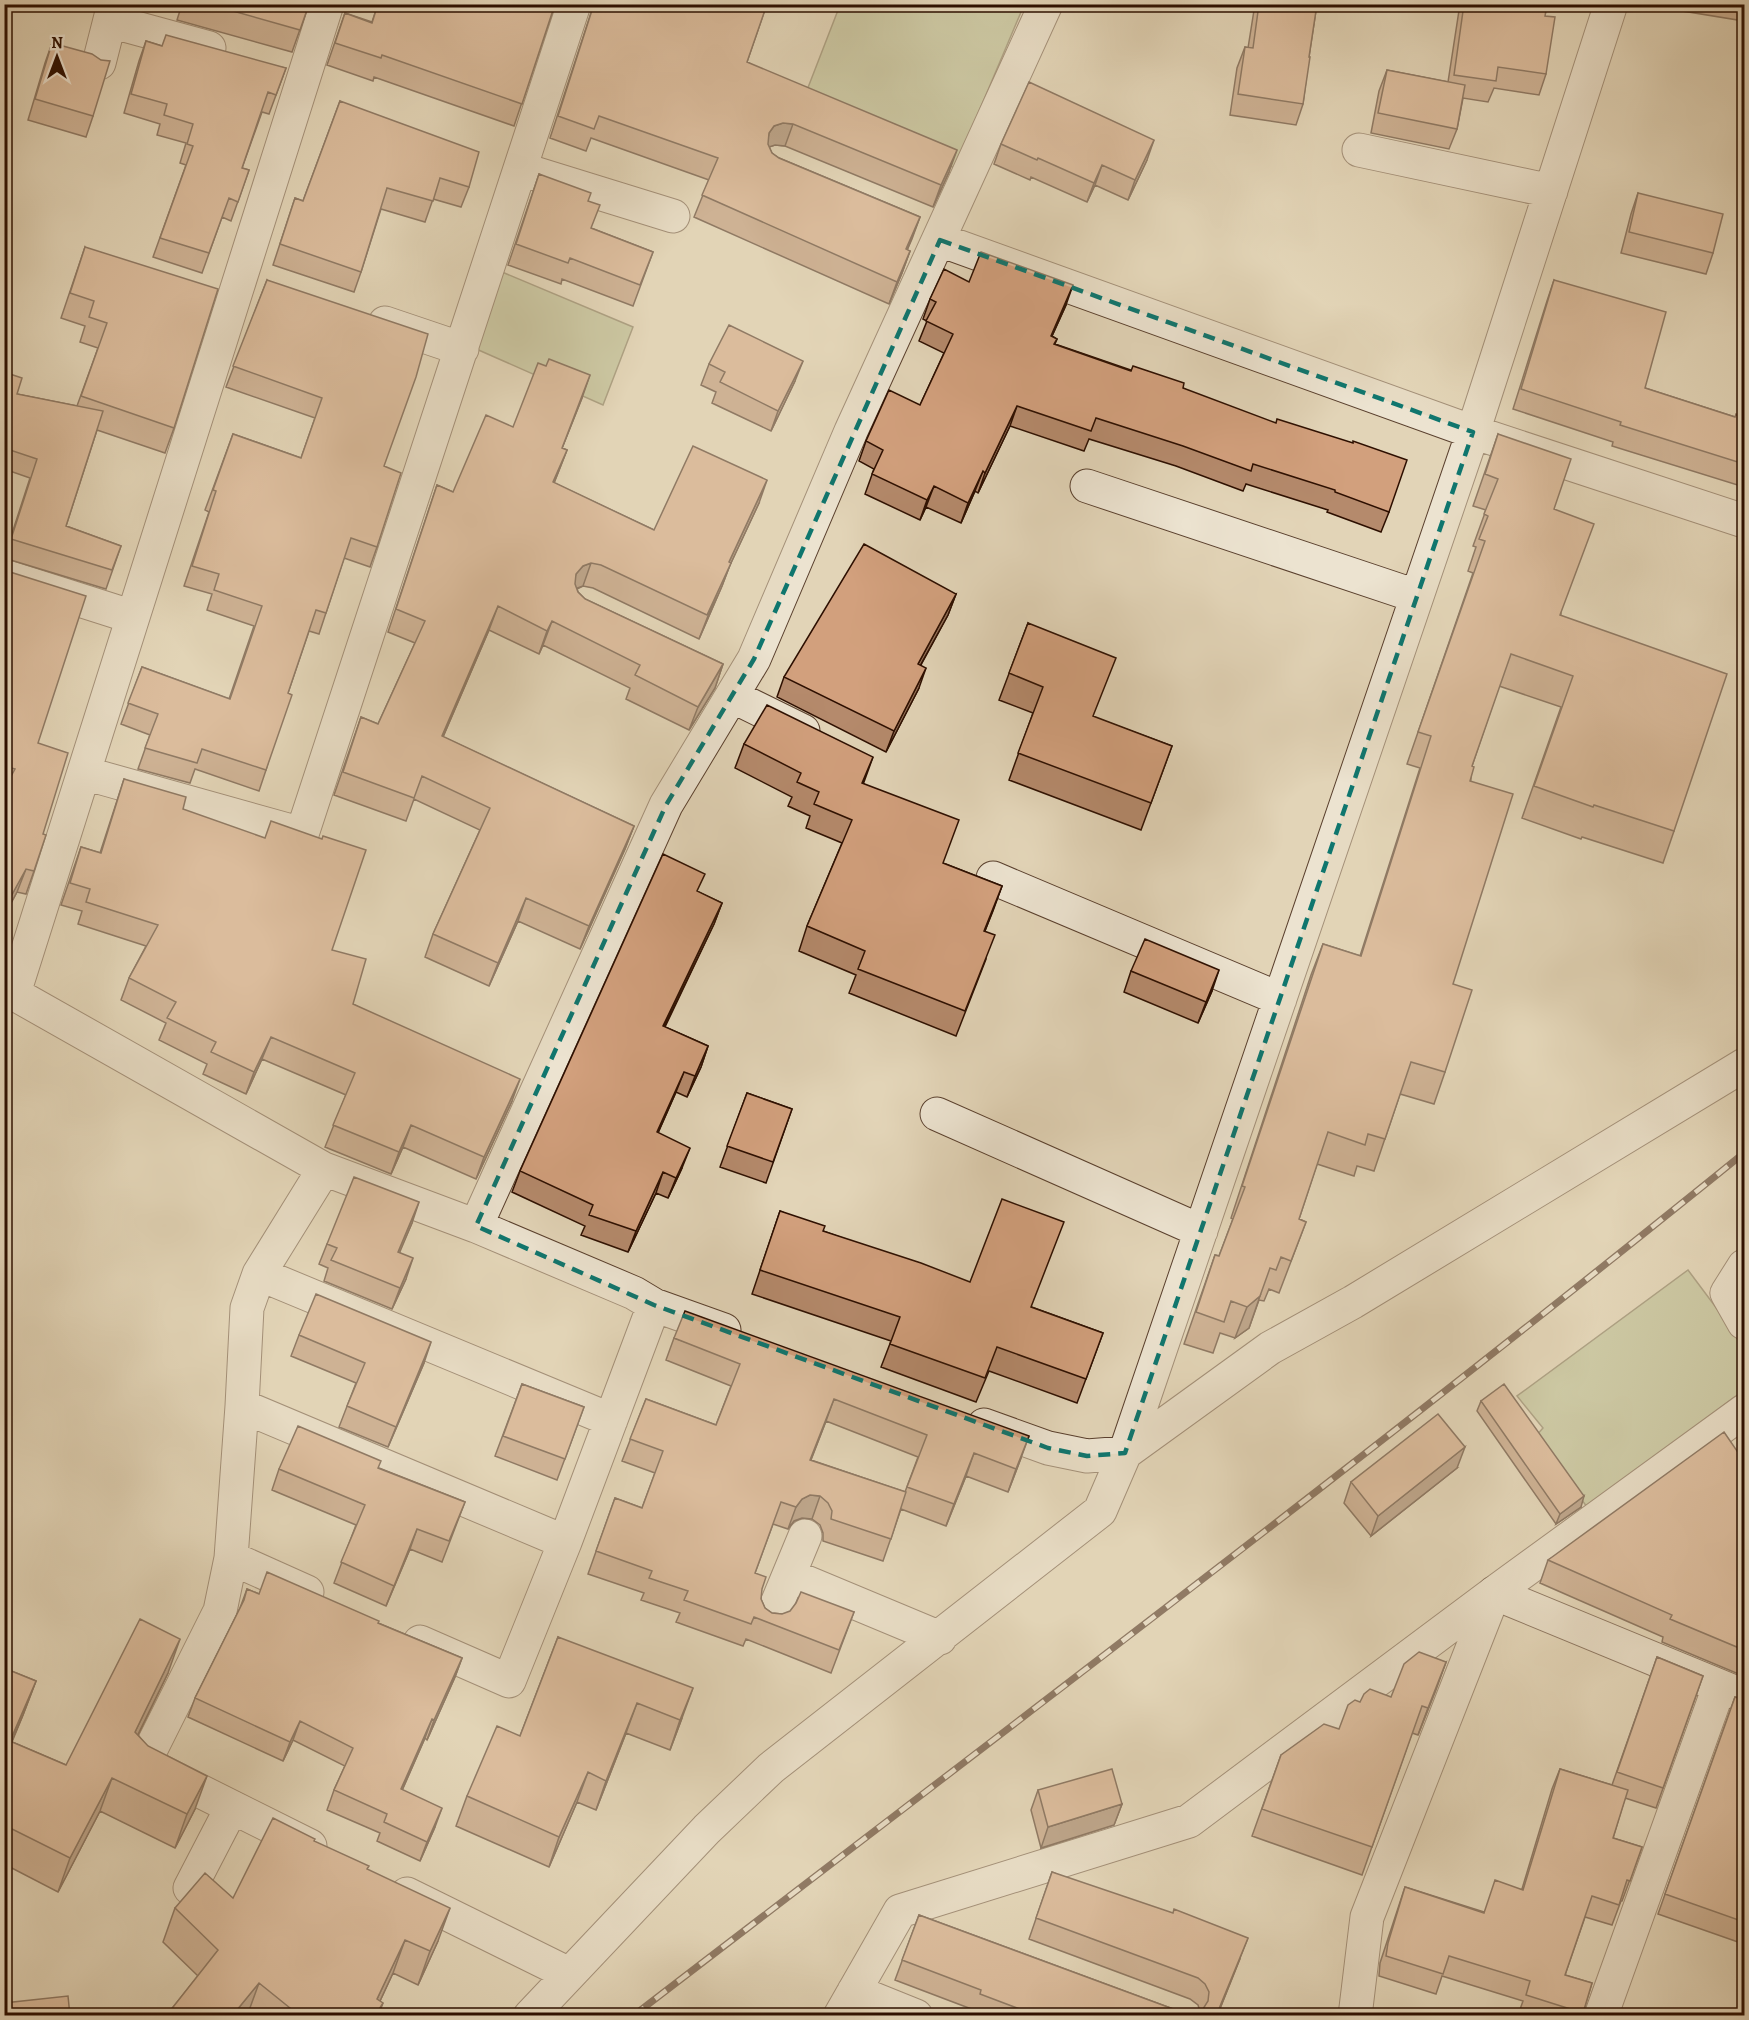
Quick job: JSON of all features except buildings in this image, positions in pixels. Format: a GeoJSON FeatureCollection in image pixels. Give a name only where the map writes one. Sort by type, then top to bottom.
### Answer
{"type":"FeatureCollection","features":[{"type":"Feature","properties":{"kind":"street"},"geometry":{"type":"LineString","coordinates":[[327,4],[293,72],[237,288],[84,774],[9,991],[324,1169],[476,1226],[634,1293],[654,1305],[756,1341]]}},
{"type":"Feature","properties":{"kind":"street"},"geometry":{"type":"LineString","coordinates":[[84,774],[302,834],[574,4]]}},
{"type":"Feature","properties":{"kind":"street"},"geometry":{"type":"LineString","coordinates":[[476,1226],[666,805],[754,659],[852,431],[1046,4]]}},
{"type":"Feature","properties":{"kind":"street"},"geometry":{"type":"LineString","coordinates":[[530,2016],[707,1829],[771,1768],[1100,1511],[1125,1453],[1473,432],[1611,4]]}},
{"type":"Feature","properties":{"kind":"street"},"geometry":{"type":"LineString","coordinates":[[99,63],[112,13],[236,56]]}},
{"type":"Feature","properties":{"kind":"street"},"geometry":{"type":"LineString","coordinates":[[1359,150],[1551,191]]}},
{"type":"Feature","properties":{"kind":"street"},"geometry":{"type":"LineString","coordinates":[[521,170],[673,216]]}},
{"type":"Feature","properties":{"kind":"street"},"geometry":{"type":"LineString","coordinates":[[910,218],[942,236],[1473,432],[1744,520]]}},
{"type":"Feature","properties":{"kind":"street"},"geometry":{"type":"LineString","coordinates":[[201,292],[275,285]]}},
{"type":"Feature","properties":{"kind":"street"},"geometry":{"type":"LineString","coordinates":[[352,311],[462,349]]}},
{"type":"Feature","properties":{"kind":"street"},"geometry":{"type":"LineString","coordinates":[[1087,486],[1416,596]]}},
{"type":"Feature","properties":{"kind":"street"},"geometry":{"type":"LineString","coordinates":[[4,576],[133,617]]}},
{"type":"Feature","properties":{"kind":"street"},"geometry":{"type":"LineString","coordinates":[[710,665],[737,688],[827,743]]}},
{"type":"Feature","properties":{"kind":"street"},"geometry":{"type":"LineString","coordinates":[[993,878],[1280,999]]}},
{"type":"Feature","properties":{"kind":"street"},"geometry":{"type":"LineString","coordinates":[[958,1415],[1048,1448],[1087,1456],[1125,1453],[1270,1348],[1353,1302],[1744,1065]]}},
{"type":"Feature","properties":{"kind":"street"},"geometry":{"type":"LineString","coordinates":[[937,1114],[1201,1231]]}},
{"type":"Feature","properties":{"kind":"street"},"geometry":{"type":"LineString","coordinates":[[324,1169],[259,1274],[247,1308],[231,1558],[220,1611],[144,1763],[337,1859]]}},
{"type":"Feature","properties":{"kind":"street"},"geometry":{"type":"LineString","coordinates":[[1744,1266],[1727,1293],[1744,1323]]}},
{"type":"Feature","properties":{"kind":"street"},"geometry":{"type":"LineString","coordinates":[[259,1274],[611,1420]]}},
{"type":"Feature","properties":{"kind":"street"},"geometry":{"type":"LineString","coordinates":[[391,1629],[509,1681],[565,1542],[654,1305]]}},
{"type":"Feature","properties":{"kind":"street"},"geometry":{"type":"LineString","coordinates":[[242,1406],[565,1542]]}},
{"type":"Feature","properties":{"kind":"street"},"geometry":{"type":"LineString","coordinates":[[916,2016],[847,2003],[900,1911],[1189,1821],[1494,1593],[1744,1411]]}},
{"type":"Feature","properties":{"kind":"street"},"geometry":{"type":"LineString","coordinates":[[771,1618],[805,1536]]}},
{"type":"Feature","properties":{"kind":"street"},"geometry":{"type":"LineString","coordinates":[[231,1558],[338,1605]]}},
{"type":"Feature","properties":{"kind":"street"},"geometry":{"type":"LineString","coordinates":[[789,1575],[940,1638]]}},
{"type":"Feature","properties":{"kind":"street"},"geometry":{"type":"LineString","coordinates":[[1494,1593],[1732,1692],[1601,2016]]}},
{"type":"Feature","properties":{"kind":"street"},"geometry":{"type":"LineString","coordinates":[[1355,2016],[1367,1917],[1494,1593]]}},
{"type":"Feature","properties":{"kind":"street"},"geometry":{"type":"LineString","coordinates":[[190,1888],[232,1807]]}},
{"type":"Feature","properties":{"kind":"street"},"geometry":{"type":"LineString","coordinates":[[380,1880],[569,1974]]}},
{"type":"Feature","properties":{"kind":"street"},"geometry":{"type":"LineString","coordinates":[[900,1911],[944,1928]]}},
{"type":"Feature","properties":{"kind":"highlighted area"},"geometry":{"type":"Polygon","coordinates":[[[940,240],[1473,432],[1125,1453],[1087,1456],[1048,1448],[654,1305],[476,1226],[666,805],[754,659],[940,240]]]}},
{"type":"Feature","properties":{"kind":"green space"},"geometry":{"type":"Polygon","coordinates":[[[840,5],[1024,5],[955,168],[802,103],[840,5]]]}},
{"type":"Feature","properties":{"kind":"green space"},"geometry":{"type":"Polygon","coordinates":[[[502,272],[633,327],[603,405],[474,348],[502,272]]]}},
{"type":"Feature","properties":{"kind":"green space"},"geometry":{"type":"Polygon","coordinates":[[[1688,1270],[1744,1345],[1744,1390],[1587,1507],[1535,1437],[1543,1428],[1517,1396],[1688,1270]]]}},
{"type":"Feature","properties":{"kind":"railway"},"geometry":{"type":"LineString","coordinates":[[633,2016],[1331,1480],[1744,1153]]}}]}
